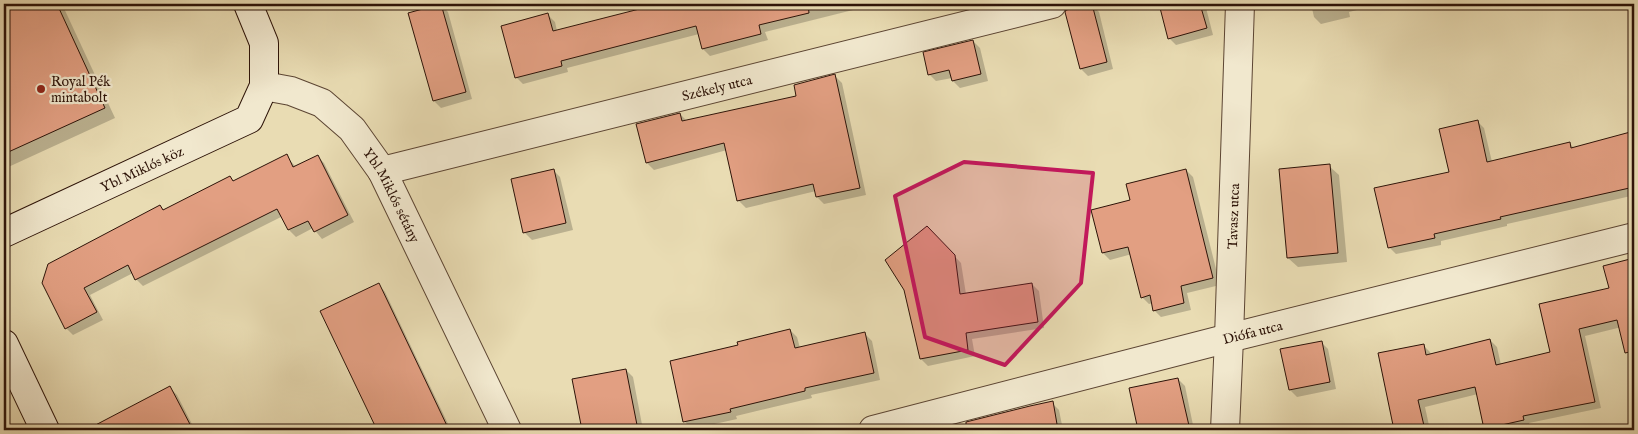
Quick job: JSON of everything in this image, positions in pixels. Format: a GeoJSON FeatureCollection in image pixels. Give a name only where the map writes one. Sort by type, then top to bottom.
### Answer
{"type":"FeatureCollection","features":[{"type":"Feature","properties":{"kind":"street"},"geometry":{"type":"LineString","coordinates":[[248,4],[264,43],[264,86]]}},
{"type":"Feature","properties":{"kind":"street","name":"Székely utca"},"geometry":{"type":"LineString","coordinates":[[382,171],[1052,4]]}},
{"type":"Feature","properties":{"kind":"street","name":"Tavasz utca"},"geometry":{"type":"LineString","coordinates":[[1225,430],[1240,4]]}},
{"type":"Feature","properties":{"kind":"street","name":"Ybl Miklós sétány"},"geometry":{"type":"LineString","coordinates":[[264,86],[291,91],[322,103],[352,129],[382,171],[507,430]]}},
{"type":"Feature","properties":{"kind":"street","name":"Ybl Miklós köz"},"geometry":{"type":"LineString","coordinates":[[4,233],[249,119],[264,86]]}},
{"type":"Feature","properties":{"kind":"street","name":"Diófa utca"},"geometry":{"type":"LineString","coordinates":[[873,430],[1229,338],[1634,237]]}},
{"type":"Feature","properties":{"kind":"street"},"geometry":{"type":"LineString","coordinates":[[4,344],[45,430]]}},
{"type":"Feature","properties":{"kind":"highlighted area"},"geometry":{"type":"Polygon","coordinates":[[[964,162],[1093,173],[1081,283],[1005,365],[925,337],[895,196],[964,162]]]}},
{"type":"Feature","properties":{"kind":"building"},"geometry":{"type":"Polygon","coordinates":[[[4,4],[57,4],[105,108],[4,154],[4,4]]]}},
{"type":"Feature","properties":{"kind":"building"},"geometry":{"type":"Polygon","coordinates":[[[441,4],[466,92],[433,101],[408,13],[441,4]]]}},
{"type":"Feature","properties":{"kind":"building"},"geometry":{"type":"Polygon","coordinates":[[[659,4],[808,4],[809,13],[759,25],[761,34],[702,49],[696,26],[561,61],[562,66],[515,78],[501,26],[548,13],[553,31],[659,4]]]}},
{"type":"Feature","properties":{"kind":"building"},"geometry":{"type":"Polygon","coordinates":[[[1092,4],[1107,62],[1080,69],[1065,12],[1066,10],[1092,4]]]}},
{"type":"Feature","properties":{"kind":"building"},"geometry":{"type":"Polygon","coordinates":[[[1159,4],[1200,4],[1207,28],[1168,39],[1159,4]]]}},
{"type":"Feature","properties":{"kind":"building"},"geometry":{"type":"Polygon","coordinates":[[[973,40],[981,74],[952,81],[949,70],[928,75],[923,52],[973,40]]]}},
{"type":"Feature","properties":{"kind":"building"},"geometry":{"type":"Polygon","coordinates":[[[835,74],[860,188],[816,197],[813,184],[737,201],[724,143],[646,163],[636,124],[680,113],[682,121],[796,96],[794,85],[835,74]]]}},
{"type":"Feature","properties":{"kind":"building"},"geometry":{"type":"Polygon","coordinates":[[[1478,120],[1487,162],[1570,142],[1571,148],[1634,131],[1634,187],[1500,217],[1501,219],[1434,234],[1435,238],[1388,248],[1374,188],[1449,172],[1439,129],[1478,120]]]}},
{"type":"Feature","properties":{"kind":"building"},"geometry":{"type":"Polygon","coordinates":[[[287,154],[293,167],[318,155],[348,215],[314,232],[308,221],[288,230],[277,209],[135,280],[128,265],[84,288],[97,312],[65,329],[42,283],[48,264],[160,205],[163,210],[230,176],[233,181],[287,154]]]}},
{"type":"Feature","properties":{"kind":"building"},"geometry":{"type":"Polygon","coordinates":[[[1330,164],[1338,253],[1287,258],[1279,169],[1330,164]]]}},
{"type":"Feature","properties":{"kind":"building"},"geometry":{"type":"Polygon","coordinates":[[[554,169],[566,223],[523,233],[511,179],[554,169]]]}},
{"type":"Feature","properties":{"kind":"building"},"geometry":{"type":"Polygon","coordinates":[[[1186,169],[1213,278],[1181,286],[1184,303],[1153,311],[1150,295],[1141,298],[1128,247],[1102,253],[1091,210],[1130,200],[1126,184],[1186,169]]]}},
{"type":"Feature","properties":{"kind":"building"},"geometry":{"type":"Polygon","coordinates":[[[927,226],[955,255],[960,294],[1032,283],[1038,322],[966,333],[968,350],[920,359],[904,290],[885,260],[927,226]]]}},
{"type":"Feature","properties":{"kind":"building"},"geometry":{"type":"Polygon","coordinates":[[[1634,258],[1634,351],[1625,353],[1617,320],[1579,329],[1595,402],[1523,416],[1524,420],[1484,429],[1475,387],[1418,400],[1425,430],[1394,430],[1378,353],[1424,344],[1426,355],[1490,339],[1496,365],[1550,352],[1539,304],[1609,288],[1603,266],[1634,258]]]}},
{"type":"Feature","properties":{"kind":"building"},"geometry":{"type":"Polygon","coordinates":[[[379,283],[449,430],[377,430],[320,311],[379,283]]]}},
{"type":"Feature","properties":{"kind":"building"},"geometry":{"type":"Polygon","coordinates":[[[790,329],[795,348],[865,332],[874,373],[805,388],[805,391],[730,409],[731,412],[683,422],[670,361],[738,345],[737,342],[790,329]]]}},
{"type":"Feature","properties":{"kind":"building"},"geometry":{"type":"Polygon","coordinates":[[[1322,341],[1330,382],[1289,390],[1280,349],[1322,341]]]}},
{"type":"Feature","properties":{"kind":"building"},"geometry":{"type":"Polygon","coordinates":[[[626,369],[638,430],[582,430],[572,379],[626,369]]]}},
{"type":"Feature","properties":{"kind":"building"},"geometry":{"type":"Polygon","coordinates":[[[1178,378],[1190,430],[1138,430],[1129,388],[1178,378]]]}},
{"type":"Feature","properties":{"kind":"building"},"geometry":{"type":"Polygon","coordinates":[[[170,386],[193,430],[86,430],[170,386]]]}},
{"type":"Feature","properties":{"kind":"building"},"geometry":{"type":"Polygon","coordinates":[[[1053,401],[1058,430],[966,430],[966,422],[1053,401]]]}},
{"type":"Feature","properties":{"kind":"place","name":"Royal Pék mintabolt"},"geometry":{"type":"Point","coordinates":[41,89]}}]}
